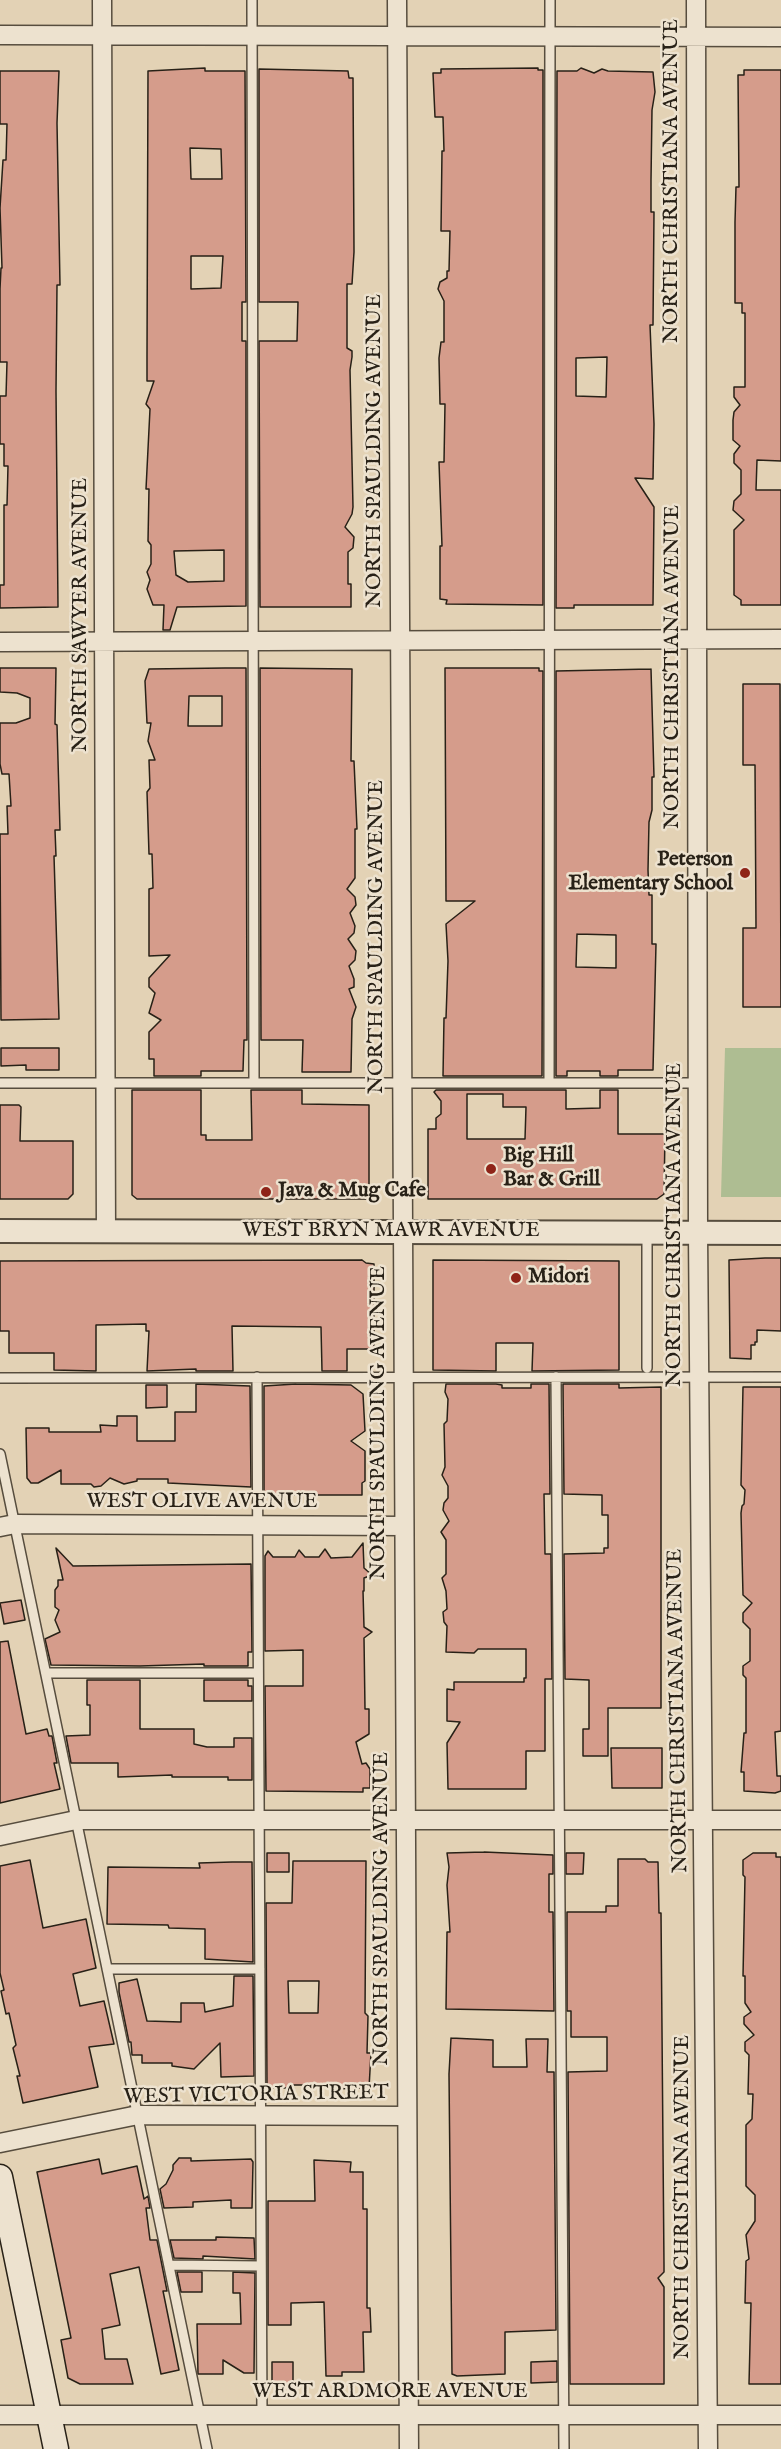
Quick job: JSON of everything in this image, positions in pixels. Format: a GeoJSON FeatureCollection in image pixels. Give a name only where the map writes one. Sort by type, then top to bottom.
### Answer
{"type":"FeatureCollection","features":[{"type":"Feature","properties":{"kind":"main road"},"geometry":{"type":"LineString","coordinates":[[0,2177],[56,2449]]}},
{"type":"Feature","properties":{"kind":"street","name":"NORTH SAWYER AVENUE"},"geometry":{"type":"LineString","coordinates":[[102,0],[106,1231]]}},
{"type":"Feature","properties":{"kind":"street","name":"NORTH SPAULDING AVENUE"},"geometry":{"type":"LineString","coordinates":[[397,0],[401,1232],[409,2449]]}},
{"type":"Feature","properties":{"kind":"street","name":"NORTH CHRISTIANA AVENUE"},"geometry":{"type":"LineString","coordinates":[[696,0],[698,1233],[708,2449]]}},
{"type":"Feature","properties":{"kind":"street"},"geometry":{"type":"LineString","coordinates":[[0,35],[781,37]]}},
{"type":"Feature","properties":{"kind":"street"},"geometry":{"type":"LineString","coordinates":[[0,642],[781,639]]}},
{"type":"Feature","properties":{"kind":"street","name":"WEST BRYN MAWR AVENUE"},"geometry":{"type":"LineString","coordinates":[[0,1231],[781,1233]]}},
{"type":"Feature","properties":{"kind":"street","name":"WEST OLIVE AVENUE"},"geometry":{"type":"LineString","coordinates":[[7,1526],[404,1526]]}},
{"type":"Feature","properties":{"kind":"street"},"geometry":{"type":"LineString","coordinates":[[0,1836],[76,1820],[781,1820]]}},
{"type":"Feature","properties":{"kind":"street","name":"WEST VICTORIA STREET"},"geometry":{"type":"LineString","coordinates":[[0,2143],[138,2115],[407,2116]]}},
{"type":"Feature","properties":{"kind":"street","name":"WEST ARDMORE AVENUE"},"geometry":{"type":"LineString","coordinates":[[0,2415],[781,2415]]}},
{"type":"Feature","properties":{"kind":"lane"},"geometry":{"type":"LineString","coordinates":[[252,0],[254,1083]]}},
{"type":"Feature","properties":{"kind":"lane"},"geometry":{"type":"LineString","coordinates":[[549,1083],[550,0]]}},
{"type":"Feature","properties":{"kind":"lane"},"geometry":{"type":"LineString","coordinates":[[0,1083],[698,1083]]}},
{"type":"Feature","properties":{"kind":"lane"},"geometry":{"type":"LineString","coordinates":[[647,1232],[647,1368]]}},
{"type":"Feature","properties":{"kind":"lane"},"geometry":{"type":"LineString","coordinates":[[257,1377],[262,2415]]}},
{"type":"Feature","properties":{"kind":"lane"},"geometry":{"type":"LineString","coordinates":[[556,1377],[564,2449]]}},
{"type":"Feature","properties":{"kind":"lane"},"geometry":{"type":"LineString","coordinates":[[0,1378],[781,1377]]}},
{"type":"Feature","properties":{"kind":"lane"},"geometry":{"type":"LineString","coordinates":[[0,1454],[7,1526],[46,1673],[207,2449]]}},
{"type":"Feature","properties":{"kind":"lane"},"geometry":{"type":"LineString","coordinates":[[46,1673],[258,1673]]}},
{"type":"Feature","properties":{"kind":"lane"},"geometry":{"type":"LineString","coordinates":[[107,1969],[260,1969]]}},
{"type":"Feature","properties":{"kind":"lane"},"geometry":{"type":"LineString","coordinates":[[169,2265],[261,2266]]}},
{"type":"Feature","properties":{"kind":"green space"},"geometry":{"type":"Polygon","coordinates":[[[725,1048],[781,1048],[781,1197],[721,1197],[725,1048]]]}},
{"type":"Feature","properties":{"kind":"building"},"geometry":{"type":"Polygon","coordinates":[[[205,68],[205,71],[245,71],[246,302],[242,302],[242,341],[246,341],[246,606],[177,607],[170,630],[163,630],[164,605],[153,605],[147,589],[150,580],[147,572],[151,564],[151,545],[148,541],[149,489],[146,489],[150,409],[146,404],[154,381],[147,381],[148,71],[205,68]],[[190,148],[191,179],[222,179],[221,149],[190,148]],[[191,256],[191,289],[221,288],[223,256],[191,256]],[[224,550],[174,551],[176,575],[188,582],[224,581],[224,550]]]}},
{"type":"Feature","properties":{"kind":"building"},"geometry":{"type":"Polygon","coordinates":[[[538,68],[538,70],[543,70],[543,605],[446,604],[447,600],[440,599],[440,546],[442,546],[439,462],[444,462],[445,404],[440,404],[439,358],[441,342],[444,342],[444,301],[438,289],[440,282],[447,278],[447,271],[449,271],[450,231],[441,231],[443,117],[435,117],[433,73],[441,73],[441,69],[538,68]]]}},
{"type":"Feature","properties":{"kind":"building"},"geometry":{"type":"Polygon","coordinates":[[[581,68],[594,73],[602,69],[653,72],[655,92],[652,110],[651,212],[654,212],[653,325],[650,325],[654,424],[653,479],[635,478],[654,507],[653,605],[574,605],[574,608],[556,608],[557,71],[577,71],[581,68]],[[607,357],[576,358],[576,396],[606,397],[607,357]]]}},
{"type":"Feature","properties":{"kind":"building"},"geometry":{"type":"Polygon","coordinates":[[[259,69],[348,71],[349,78],[353,78],[354,252],[352,284],[347,284],[347,348],[352,351],[350,370],[353,507],[345,527],[354,537],[353,548],[348,552],[351,607],[260,607],[259,341],[297,341],[298,302],[259,302],[259,69]]]}},
{"type":"Feature","properties":{"kind":"building"},"geometry":{"type":"Polygon","coordinates":[[[744,70],[781,70],[781,461],[757,460],[756,490],[781,490],[781,605],[741,605],[741,600],[734,595],[734,530],[744,520],[733,510],[734,501],[741,494],[741,470],[734,463],[734,454],[740,446],[733,440],[733,420],[734,412],[740,405],[734,397],[734,387],[745,387],[745,313],[742,313],[742,303],[735,303],[736,187],[739,187],[738,75],[744,75],[744,70]]]}},
{"type":"Feature","properties":{"kind":"building"},"geometry":{"type":"Polygon","coordinates":[[[0,71],[59,71],[57,123],[60,285],[57,285],[56,391],[58,607],[0,608],[0,585],[4,585],[4,505],[7,505],[8,466],[4,466],[4,444],[0,444],[0,396],[6,396],[7,362],[0,362],[2,268],[0,208],[3,160],[6,160],[7,124],[0,124],[0,71]]]}},
{"type":"Feature","properties":{"kind":"building"},"geometry":{"type":"Polygon","coordinates":[[[0,668],[56,668],[55,724],[57,725],[60,830],[55,830],[56,856],[54,856],[59,1019],[1,1020],[0,834],[8,834],[7,806],[11,806],[9,774],[2,774],[0,764],[0,723],[16,723],[30,718],[30,698],[17,693],[0,692],[0,668]]]}},
{"type":"Feature","properties":{"kind":"building"},"geometry":{"type":"Polygon","coordinates":[[[246,668],[247,1040],[244,1040],[243,1071],[201,1071],[201,1076],[154,1076],[154,1059],[149,1059],[149,1032],[161,1020],[149,1013],[155,993],[149,987],[149,978],[170,955],[149,956],[149,889],[153,888],[152,854],[149,854],[147,792],[150,788],[149,760],[155,760],[148,741],[151,723],[147,723],[145,681],[149,669],[246,668]],[[189,696],[188,726],[222,726],[222,696],[189,696]]]}},
{"type":"Feature","properties":{"kind":"building"},"geometry":{"type":"Polygon","coordinates":[[[260,668],[352,669],[351,761],[354,761],[357,829],[355,829],[355,878],[347,889],[355,897],[356,905],[350,913],[355,926],[354,933],[348,939],[356,951],[355,960],[349,966],[354,979],[354,987],[349,989],[356,1007],[352,1019],[351,1072],[302,1072],[303,1040],[261,1040],[260,668]]]}},
{"type":"Feature","properties":{"kind":"building"},"geometry":{"type":"Polygon","coordinates":[[[445,668],[539,668],[539,671],[543,671],[542,1076],[443,1076],[448,961],[446,924],[475,901],[446,901],[445,668]]]}},
{"type":"Feature","properties":{"kind":"building"},"geometry":{"type":"Polygon","coordinates":[[[651,669],[654,777],[652,777],[652,810],[649,822],[648,870],[649,895],[652,895],[652,944],[656,944],[653,1070],[618,1070],[618,1076],[600,1076],[600,1071],[567,1071],[567,1076],[556,1076],[556,671],[651,669]],[[577,934],[576,967],[616,968],[616,935],[577,934]]]}},
{"type":"Feature","properties":{"kind":"building"},"geometry":{"type":"Polygon","coordinates":[[[743,684],[780,684],[781,1007],[743,1007],[743,928],[756,928],[755,765],[743,765],[743,684]]]}},
{"type":"Feature","properties":{"kind":"building"},"geometry":{"type":"Polygon","coordinates":[[[1,1048],[59,1048],[59,1070],[26,1070],[26,1065],[1,1066],[1,1048]]]}},
{"type":"Feature","properties":{"kind":"building"},"geometry":{"type":"Polygon","coordinates":[[[132,1090],[201,1090],[201,1135],[206,1135],[206,1140],[252,1140],[251,1090],[302,1090],[302,1104],[369,1105],[369,1199],[137,1199],[132,1195],[132,1090]]]}},
{"type":"Feature","properties":{"kind":"building"},"geometry":{"type":"Polygon","coordinates":[[[436,1090],[566,1090],[566,1109],[600,1108],[600,1090],[618,1090],[618,1134],[665,1134],[664,1194],[657,1199],[428,1199],[428,1129],[436,1129],[436,1118],[441,1114],[441,1101],[434,1092],[436,1090]],[[467,1094],[467,1139],[525,1139],[526,1107],[503,1107],[503,1094],[467,1094]]]}},
{"type":"Feature","properties":{"kind":"building"},"geometry":{"type":"Polygon","coordinates":[[[0,1105],[19,1105],[21,1107],[20,1141],[73,1141],[73,1194],[68,1199],[0,1199],[0,1105]]]}},
{"type":"Feature","properties":{"kind":"building"},"geometry":{"type":"Polygon","coordinates":[[[781,1258],[781,1331],[757,1330],[757,1342],[751,1345],[751,1359],[730,1358],[729,1260],[781,1258]]]}},
{"type":"Feature","properties":{"kind":"building"},"geometry":{"type":"Polygon","coordinates":[[[362,1260],[374,1264],[374,1349],[347,1349],[347,1371],[322,1371],[321,1327],[232,1326],[233,1371],[196,1371],[196,1369],[147,1371],[149,1331],[146,1331],[146,1324],[96,1325],[96,1371],[54,1370],[54,1353],[9,1353],[9,1331],[0,1331],[0,1261],[362,1260]]]}},
{"type":"Feature","properties":{"kind":"building"},"geometry":{"type":"Polygon","coordinates":[[[433,1260],[619,1261],[619,1370],[532,1371],[533,1343],[496,1343],[496,1371],[433,1370],[433,1260]]]}},
{"type":"Feature","properties":{"kind":"building"},"geometry":{"type":"Polygon","coordinates":[[[196,1384],[250,1386],[251,1487],[168,1483],[168,1479],[137,1479],[137,1481],[124,1484],[110,1478],[101,1486],[94,1487],[91,1484],[61,1484],[61,1470],[38,1483],[31,1483],[27,1478],[26,1428],[49,1428],[49,1432],[101,1432],[100,1425],[117,1426],[117,1416],[137,1416],[137,1441],[175,1441],[175,1412],[196,1412],[196,1384]]]}},
{"type":"Feature","properties":{"kind":"building"},"geometry":{"type":"Polygon","coordinates":[[[446,1384],[496,1384],[502,1385],[502,1388],[531,1388],[531,1384],[549,1384],[550,1494],[544,1494],[545,1554],[551,1554],[552,1679],[545,1679],[545,1751],[526,1751],[526,1789],[448,1789],[447,1743],[460,1722],[447,1721],[447,1689],[454,1690],[454,1682],[524,1682],[526,1649],[478,1649],[474,1653],[446,1652],[447,1626],[443,1612],[447,1609],[446,1591],[442,1578],[446,1574],[446,1540],[441,1532],[449,1521],[443,1510],[448,1498],[448,1486],[442,1475],[445,1467],[444,1424],[447,1421],[448,1399],[445,1392],[446,1384]]]}},
{"type":"Feature","properties":{"kind":"building"},"geometry":{"type":"Polygon","coordinates":[[[563,1384],[619,1384],[619,1388],[661,1387],[661,1708],[608,1708],[608,1756],[583,1756],[583,1729],[589,1729],[589,1680],[565,1679],[564,1554],[604,1553],[604,1548],[608,1548],[608,1515],[602,1515],[602,1495],[564,1494],[563,1384]]]}},
{"type":"Feature","properties":{"kind":"building"},"geometry":{"type":"Polygon","coordinates":[[[146,1385],[167,1385],[167,1407],[146,1408],[146,1385]]]}},
{"type":"Feature","properties":{"kind":"building"},"geometry":{"type":"Polygon","coordinates":[[[351,1385],[363,1394],[365,1431],[351,1441],[365,1451],[365,1481],[362,1483],[362,1495],[264,1495],[264,1386],[351,1385]]]}},
{"type":"Feature","properties":{"kind":"building"},"geometry":{"type":"Polygon","coordinates":[[[743,1387],[781,1387],[781,1731],[775,1732],[777,1776],[781,1776],[781,1791],[775,1793],[744,1791],[744,1772],[741,1772],[744,1733],[746,1733],[746,1678],[743,1675],[743,1666],[750,1661],[750,1629],[743,1622],[743,1613],[752,1603],[743,1595],[741,1513],[745,1490],[741,1485],[743,1387]]]}},
{"type":"Feature","properties":{"kind":"building"},"geometry":{"type":"Polygon","coordinates":[[[363,1543],[364,1568],[372,1575],[364,1578],[363,1591],[364,1627],[372,1632],[364,1638],[365,1709],[369,1709],[369,1734],[356,1742],[362,1764],[366,1763],[370,1769],[370,1788],[363,1788],[363,1792],[266,1791],[265,1686],[303,1686],[303,1650],[265,1651],[265,1556],[268,1551],[273,1557],[295,1557],[299,1550],[305,1557],[319,1557],[325,1549],[331,1558],[352,1557],[363,1543]]]}},
{"type":"Feature","properties":{"kind":"building"},"geometry":{"type":"Polygon","coordinates":[[[56,1548],[73,1566],[251,1564],[252,1652],[248,1652],[248,1666],[51,1665],[45,1639],[60,1632],[55,1620],[59,1610],[55,1607],[55,1590],[58,1580],[63,1580],[56,1548]]]}},
{"type":"Feature","properties":{"kind":"building"},"geometry":{"type":"Polygon","coordinates":[[[21,1600],[25,1620],[4,1624],[0,1603],[21,1600]]]}},
{"type":"Feature","properties":{"kind":"building"},"geometry":{"type":"Polygon","coordinates":[[[8,1641],[26,1734],[47,1729],[49,1736],[52,1736],[57,1763],[54,1763],[60,1789],[0,1803],[0,1642],[8,1641]]]}},
{"type":"Feature","properties":{"kind":"building"},"geometry":{"type":"Polygon","coordinates":[[[87,1680],[140,1680],[140,1729],[194,1729],[194,1744],[207,1747],[234,1747],[234,1738],[252,1738],[252,1780],[228,1780],[228,1777],[172,1777],[172,1775],[118,1777],[118,1763],[71,1763],[66,1736],[90,1735],[87,1680]]]}},
{"type":"Feature","properties":{"kind":"building"},"geometry":{"type":"Polygon","coordinates":[[[204,1680],[248,1680],[248,1686],[252,1686],[252,1701],[204,1701],[204,1680]]]}},
{"type":"Feature","properties":{"kind":"building"},"geometry":{"type":"Polygon","coordinates":[[[611,1748],[662,1748],[662,1788],[612,1788],[611,1748]]]}},
{"type":"Feature","properties":{"kind":"building"},"geometry":{"type":"Polygon","coordinates":[[[267,1853],[289,1853],[289,1872],[267,1872],[267,1853]]]}},
{"type":"Feature","properties":{"kind":"building"},"geometry":{"type":"Polygon","coordinates":[[[447,1853],[553,1855],[553,1874],[549,1874],[549,1912],[553,1912],[554,2011],[446,2009],[447,1932],[450,1932],[447,1853]]]}},
{"type":"Feature","properties":{"kind":"building"},"geometry":{"type":"Polygon","coordinates":[[[566,1853],[584,1853],[583,1874],[566,1874],[566,1853]]]}},
{"type":"Feature","properties":{"kind":"building"},"geometry":{"type":"Polygon","coordinates":[[[753,1853],[776,1853],[776,1857],[781,1857],[781,2384],[749,2384],[751,2303],[745,2303],[746,2261],[749,2259],[746,2235],[755,2221],[755,2195],[746,2186],[746,2125],[752,2119],[753,2094],[748,2094],[749,2055],[745,2051],[745,2042],[754,2035],[744,2024],[744,2017],[751,2012],[745,2003],[745,1976],[743,1976],[745,1877],[743,1860],[753,1853]]]}},
{"type":"Feature","properties":{"kind":"building"},"geometry":{"type":"Polygon","coordinates":[[[618,1859],[645,1859],[648,1862],[658,1862],[659,1913],[661,1913],[664,2272],[658,2278],[664,2287],[664,2384],[570,2384],[568,2072],[607,2071],[607,2037],[571,2037],[571,2011],[567,2011],[567,1912],[606,1912],[606,1906],[618,1906],[618,1859]]]}},
{"type":"Feature","properties":{"kind":"building"},"geometry":{"type":"Polygon","coordinates":[[[30,1860],[43,1928],[86,1919],[96,1968],[73,1974],[80,2006],[104,2001],[114,2044],[89,2047],[98,2087],[23,2103],[17,2076],[20,2076],[13,2048],[16,2045],[9,2013],[6,2014],[1,1991],[4,1990],[0,1973],[0,1866],[30,1860]]]}},
{"type":"Feature","properties":{"kind":"building"},"geometry":{"type":"Polygon","coordinates":[[[293,1861],[366,1861],[365,2013],[368,2016],[367,2053],[371,2053],[369,2088],[331,2089],[332,2085],[293,2085],[288,2088],[267,2088],[266,1903],[292,1903],[293,1861]],[[288,1981],[289,2013],[318,2013],[319,1981],[288,1981]]]}},
{"type":"Feature","properties":{"kind":"building"},"geometry":{"type":"Polygon","coordinates":[[[252,1862],[253,1962],[205,1959],[205,1929],[169,1928],[168,1925],[107,1924],[108,1867],[200,1868],[199,1863],[252,1862]]]}},
{"type":"Feature","properties":{"kind":"building"},"geometry":{"type":"Polygon","coordinates":[[[234,1976],[253,1976],[254,2076],[221,2077],[220,2043],[194,2069],[172,2066],[172,2063],[142,2063],[142,2055],[132,2055],[119,1983],[137,1979],[147,2021],[181,2022],[181,2003],[204,2003],[205,2012],[233,2006],[234,1976]]]}},
{"type":"Feature","properties":{"kind":"building"},"geometry":{"type":"Polygon","coordinates":[[[451,2038],[493,2040],[493,2067],[527,2067],[526,2039],[548,2039],[547,2072],[554,2072],[556,2330],[505,2332],[505,2374],[457,2376],[452,2374],[449,2074],[451,2038]]]}},
{"type":"Feature","properties":{"kind":"building"},"geometry":{"type":"Polygon","coordinates":[[[179,2158],[191,2158],[191,2161],[251,2159],[253,2162],[252,2208],[231,2208],[231,2200],[193,2202],[193,2207],[164,2208],[160,2189],[166,2184],[173,2165],[179,2158]]]}},
{"type":"Feature","properties":{"kind":"building"},"geometry":{"type":"Polygon","coordinates":[[[99,2159],[102,2174],[137,2166],[144,2199],[148,2196],[150,2208],[146,2208],[150,2240],[157,2240],[167,2291],[163,2291],[179,2370],[161,2374],[139,2267],[110,2274],[120,2325],[102,2329],[105,2359],[127,2359],[133,2384],[80,2384],[68,2378],[61,2340],[71,2338],[37,2172],[99,2159]]]}},
{"type":"Feature","properties":{"kind":"building"},"geometry":{"type":"Polygon","coordinates":[[[314,2160],[351,2162],[350,2172],[363,2172],[363,2209],[367,2209],[367,2308],[370,2308],[371,2332],[363,2332],[364,2372],[342,2372],[342,2376],[326,2376],[324,2302],[291,2303],[291,2325],[268,2325],[268,2201],[315,2201],[314,2160]]]}},
{"type":"Feature","properties":{"kind":"building"},"geometry":{"type":"Polygon","coordinates":[[[216,2237],[254,2238],[255,2259],[203,2256],[203,2259],[174,2258],[170,2240],[216,2240],[216,2237]]]}},
{"type":"Feature","properties":{"kind":"building"},"geometry":{"type":"Polygon","coordinates":[[[177,2272],[202,2272],[202,2292],[181,2292],[177,2272]]]}},
{"type":"Feature","properties":{"kind":"building"},"geometry":{"type":"Polygon","coordinates":[[[233,2272],[255,2273],[254,2373],[244,2373],[223,2360],[223,2374],[198,2374],[197,2324],[241,2324],[240,2293],[233,2293],[233,2272]]]}},
{"type":"Feature","properties":{"kind":"building"},"geometry":{"type":"Polygon","coordinates":[[[557,2361],[557,2382],[531,2383],[531,2362],[557,2361]]]}},
{"type":"Feature","properties":{"kind":"building"},"geometry":{"type":"Polygon","coordinates":[[[272,2362],[293,2362],[293,2384],[272,2384],[272,2362]]]}},
{"type":"Feature","properties":{"kind":"place","name":"Peterson Elementary School"},"geometry":{"type":"Point","coordinates":[745,873]}},
{"type":"Feature","properties":{"kind":"place","name":"Big Hill Bar & Grill"},"geometry":{"type":"Point","coordinates":[491,1169]}},
{"type":"Feature","properties":{"kind":"place","name":"Java & Mug Cafe"},"geometry":{"type":"Point","coordinates":[266,1192]}},
{"type":"Feature","properties":{"kind":"place","name":"Midori"},"geometry":{"type":"Point","coordinates":[516,1278]}}]}
